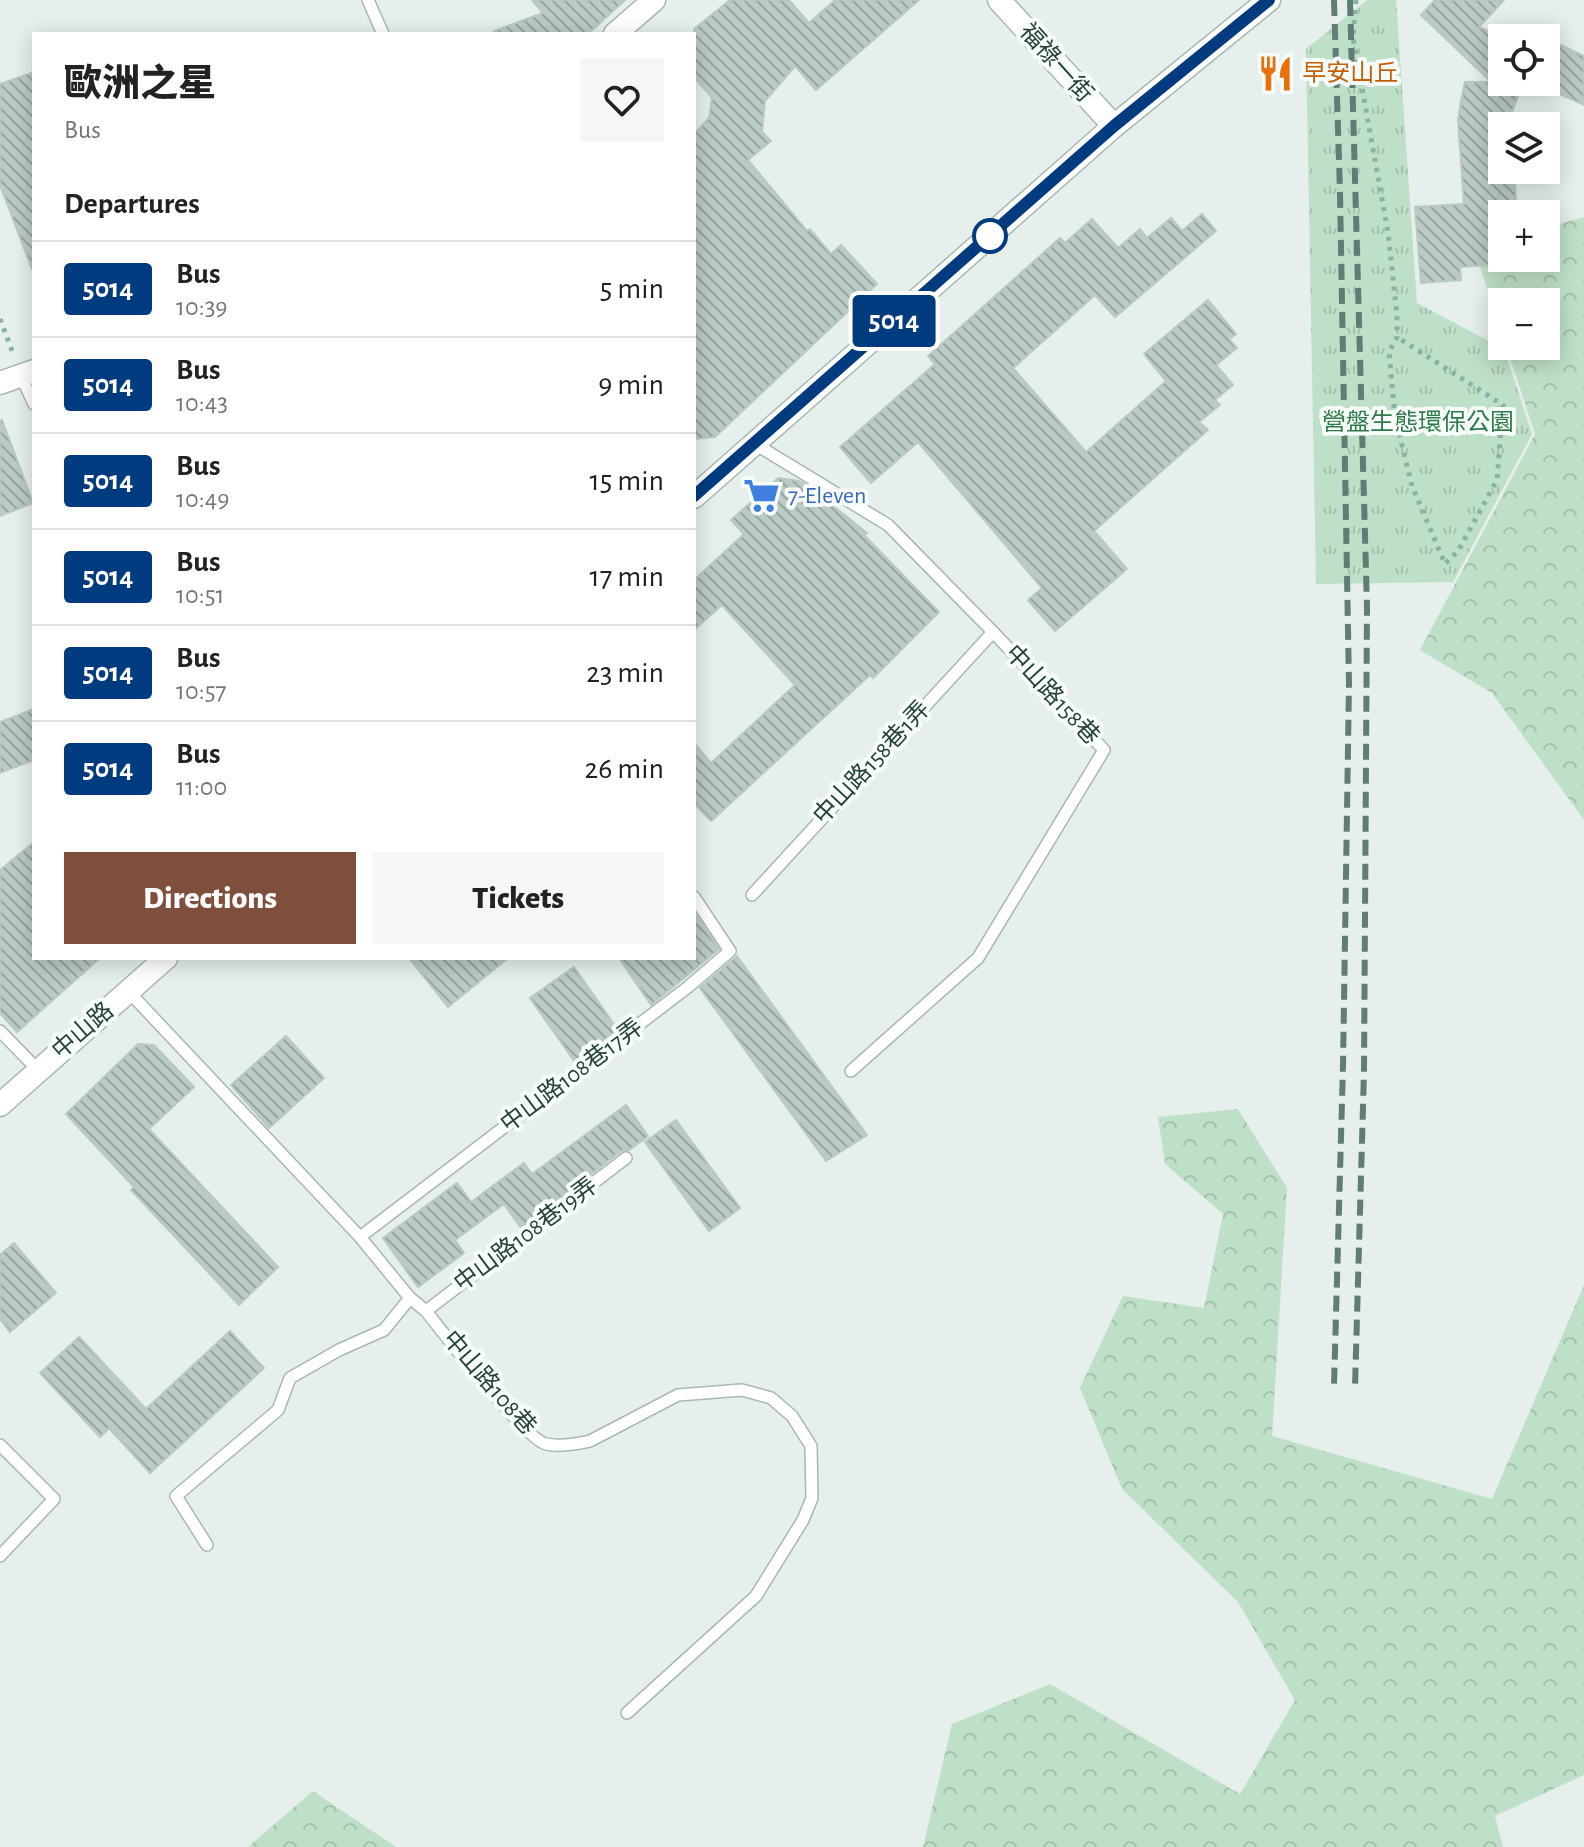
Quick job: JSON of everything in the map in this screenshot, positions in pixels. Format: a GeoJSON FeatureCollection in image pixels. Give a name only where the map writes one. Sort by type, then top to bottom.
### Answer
{"type":"FeatureCollection","features":[{"type":"Feature","properties":{"kind":"street"},"geometry":{"type":"LineString","coordinates":[[617,32],[654,0]]}},
{"type":"Feature","properties":{"kind":"street","name":"福祿一街"},"geometry":{"type":"LineString","coordinates":[[999,0],[1114,126]]}},
{"type":"Feature","properties":{"kind":"street"},"geometry":{"type":"LineString","coordinates":[[696,495],[1114,126],[1269,0]]}},
{"type":"Feature","properties":{"kind":"street","name":"中山路"},"geometry":{"type":"LineString","coordinates":[[0,1105],[164,960]]}},
{"type":"Feature","properties":{"kind":"lane"},"geometry":{"type":"LineString","coordinates":[[368,0],[382,32]]}},
{"type":"Feature","properties":{"kind":"lane"},"geometry":{"type":"LineString","coordinates":[[18,377],[32,401]]}},
{"type":"Feature","properties":{"kind":"lane","name":"中山路158巷"},"geometry":{"type":"LineString","coordinates":[[755,444],[888,525],[1104,750],[978,958],[851,1071]]}},
{"type":"Feature","properties":{"kind":"lane","name":"中山路158巷1弄"},"geometry":{"type":"LineString","coordinates":[[752,895],[993,632]]}},
{"type":"Feature","properties":{"kind":"lane","name":"中山路108巷17弄"},"geometry":{"type":"LineString","coordinates":[[360,1237],[688,987],[730,951],[696,900]]}},
{"type":"Feature","properties":{"kind":"lane","name":"中山路108巷"},"geometry":{"type":"LineString","coordinates":[[129,992],[360,1237],[521,1426],[544,1444],[590,1441],[678,1395],[742,1390],[771,1398],[792,1416],[811,1446],[812,1498],[803,1520],[756,1596],[627,1713]]}},
{"type":"Feature","properties":{"kind":"lane"},"geometry":{"type":"LineString","coordinates":[[0,1031],[38,1070]]}},
{"type":"Feature","properties":{"kind":"lane","name":"中山路108巷19弄"},"geometry":{"type":"LineString","coordinates":[[426,1311],[626,1158]]}},
{"type":"Feature","properties":{"kind":"lane"},"geometry":{"type":"LineString","coordinates":[[207,1545],[176,1496],[278,1410],[290,1378],[339,1350],[384,1330],[410,1298]]}},
{"type":"Feature","properties":{"kind":"lane"},"geometry":{"type":"LineString","coordinates":[[0,1445],[54,1499],[0,1556]]}},
{"type":"Feature","properties":{"kind":"path"},"geometry":{"type":"LineString","coordinates":[[1356,0],[1353,38],[1388,232],[1397,337],[1389,352],[1395,417],[1412,486],[1445,564],[1458,551],[1497,480],[1503,405],[1397,337]]}},
{"type":"Feature","properties":{"kind":"path"},"geometry":{"type":"LineString","coordinates":[[0,319],[18,377]]}},
{"type":"Feature","properties":{"kind":"green space","name":"營盤生態環保公園"},"geometry":{"type":"Polygon","coordinates":[[[1367,0],[1396,0],[1417,303],[1488,341],[1488,360],[1508,360],[1532,434],[1453,582],[1316,584],[1306,49],[1367,0]]]}},
{"type":"Feature","properties":{"kind":"green space"},"geometry":{"type":"Polygon","coordinates":[[[1584,217],[1584,820],[1492,693],[1420,650],[1535,434],[1511,360],[1560,360],[1560,288],[1488,288],[1488,291],[1474,248],[1488,244],[1488,272],[1560,272],[1560,224],[1584,217]]]}},
{"type":"Feature","properties":{"kind":"green space"},"geometry":{"type":"Polygon","coordinates":[[[1238,1109],[1287,1188],[1272,1436],[1492,1499],[1584,1285],[1584,1775],[1495,1816],[1503,1847],[923,1847],[952,1724],[1050,1684],[1240,1794],[1295,1700],[1238,1602],[1122,1489],[1080,1388],[1123,1296],[1204,1308],[1223,1214],[1165,1164],[1158,1117],[1238,1109]]]}},
{"type":"Feature","properties":{"kind":"green space"},"geometry":{"type":"Polygon","coordinates":[[[313,1791],[396,1847],[248,1847],[313,1791]]]}},
{"type":"Feature","properties":{"kind":"building"},"geometry":{"type":"Polygon","coordinates":[[[532,0],[625,0],[590,32],[494,32],[543,13],[532,0]]]}},
{"type":"Feature","properties":{"kind":"building"},"geometry":{"type":"Polygon","coordinates":[[[730,0],[789,0],[809,23],[835,0],[919,0],[816,90],[795,66],[765,101],[762,132],[771,141],[748,160],[807,231],[810,229],[831,254],[841,245],[877,284],[715,437],[696,439],[696,132],[709,118],[712,98],[696,79],[694,29],[730,0]]]}},
{"type":"Feature","properties":{"kind":"building"},"geometry":{"type":"Polygon","coordinates":[[[1435,0],[1504,0],[1479,27],[1488,31],[1488,79],[1421,15],[1435,0]]]}},
{"type":"Feature","properties":{"kind":"building"},"geometry":{"type":"Polygon","coordinates":[[[1560,45],[1584,56],[1584,105],[1560,94],[1560,45]]]}},
{"type":"Feature","properties":{"kind":"building"},"geometry":{"type":"Polygon","coordinates":[[[32,73],[32,269],[0,185],[0,84],[32,73]]]}},
{"type":"Feature","properties":{"kind":"building"},"geometry":{"type":"Polygon","coordinates":[[[1465,82],[1488,82],[1488,96],[1518,96],[1512,112],[1488,112],[1488,184],[1515,184],[1516,200],[1488,200],[1488,265],[1460,267],[1461,280],[1421,283],[1415,207],[1464,204],[1458,120],[1465,82]]]}},
{"type":"Feature","properties":{"kind":"building"},"geometry":{"type":"Polygon","coordinates":[[[1202,214],[1216,231],[1115,317],[1095,295],[1013,368],[1086,452],[1166,381],[1144,354],[1208,300],[1236,334],[1229,339],[1237,348],[1216,365],[1233,385],[1215,400],[1220,405],[1199,422],[1208,430],[1094,531],[1127,569],[1055,631],[1028,600],[1042,588],[918,442],[871,483],[840,447],[935,364],[928,356],[1060,238],[1065,243],[1092,219],[1118,248],[1140,229],[1147,238],[1171,218],[1182,231],[1202,214]]]}},
{"type":"Feature","properties":{"kind":"building"},"geometry":{"type":"Polygon","coordinates":[[[0,421],[32,503],[0,516],[0,421]]]}},
{"type":"Feature","properties":{"kind":"building"},"geometry":{"type":"Polygon","coordinates":[[[778,478],[799,481],[867,533],[864,535],[939,612],[873,678],[870,675],[711,821],[696,805],[696,745],[711,763],[795,685],[722,605],[696,628],[696,578],[744,534],[731,520],[778,478]]]}},
{"type":"Feature","properties":{"kind":"building"},"geometry":{"type":"Polygon","coordinates":[[[32,710],[32,761],[0,773],[0,722],[32,710]]]}},
{"type":"Feature","properties":{"kind":"building"},"geometry":{"type":"Polygon","coordinates":[[[32,844],[32,960],[98,960],[17,1032],[0,1013],[0,870],[32,844]]]}},
{"type":"Feature","properties":{"kind":"building"},"geometry":{"type":"Polygon","coordinates":[[[696,915],[719,949],[651,1005],[620,960],[696,960],[696,915]]]}},
{"type":"Feature","properties":{"kind":"building"},"geometry":{"type":"Polygon","coordinates":[[[737,956],[867,1135],[826,1161],[700,988],[737,956]]]}},
{"type":"Feature","properties":{"kind":"building"},"geometry":{"type":"Polygon","coordinates":[[[411,960],[506,960],[448,1007],[411,960]]]}},
{"type":"Feature","properties":{"kind":"building"},"geometry":{"type":"Polygon","coordinates":[[[574,967],[618,1030],[575,1062],[530,998],[574,967]]]}},
{"type":"Feature","properties":{"kind":"building"},"geometry":{"type":"Polygon","coordinates":[[[286,1036],[324,1078],[269,1128],[231,1085],[286,1036]]]}},
{"type":"Feature","properties":{"kind":"building"},"geometry":{"type":"Polygon","coordinates":[[[138,1044],[154,1045],[194,1087],[149,1129],[278,1267],[239,1305],[131,1190],[134,1187],[66,1114],[138,1044]]]}},
{"type":"Feature","properties":{"kind":"building"},"geometry":{"type":"Polygon","coordinates":[[[626,1105],[648,1136],[629,1150],[621,1151],[521,1228],[504,1204],[455,1240],[464,1253],[418,1287],[383,1238],[457,1183],[471,1202],[524,1163],[532,1174],[626,1105]]]}},
{"type":"Feature","properties":{"kind":"building"},"geometry":{"type":"Polygon","coordinates":[[[676,1120],[740,1208],[709,1231],[645,1142],[676,1120]]]}},
{"type":"Feature","properties":{"kind":"building"},"geometry":{"type":"Polygon","coordinates":[[[14,1243],[56,1293],[10,1332],[0,1319],[0,1255],[14,1243]]]}},
{"type":"Feature","properties":{"kind":"building"},"geometry":{"type":"Polygon","coordinates":[[[230,1331],[264,1368],[150,1473],[109,1428],[100,1437],[40,1373],[79,1337],[146,1409],[230,1331]]]}},
{"type":"Feature","properties":{"kind":"railway"},"geometry":{"type":"LineString","coordinates":[[1334,0],[1349,684],[1334,1386]]}},
{"type":"Feature","properties":{"kind":"railway"},"geometry":{"type":"LineString","coordinates":[[1350,0],[1367,607],[1364,1071],[1355,1387]]}},
{"type":"Feature","properties":{"kind":"bus line","name":"5014"},"geometry":{"type":"LineString","coordinates":[[696,494],[1114,126],[1269,0]]}},
{"type":"Feature","properties":{"kind":"place","name":"早安山丘"},"geometry":{"type":"Point","coordinates":[1276,74]}},
{"type":"Feature","properties":{"kind":"place","name":"7-Eleven"},"geometry":{"type":"Point","coordinates":[762,496]}}]}
